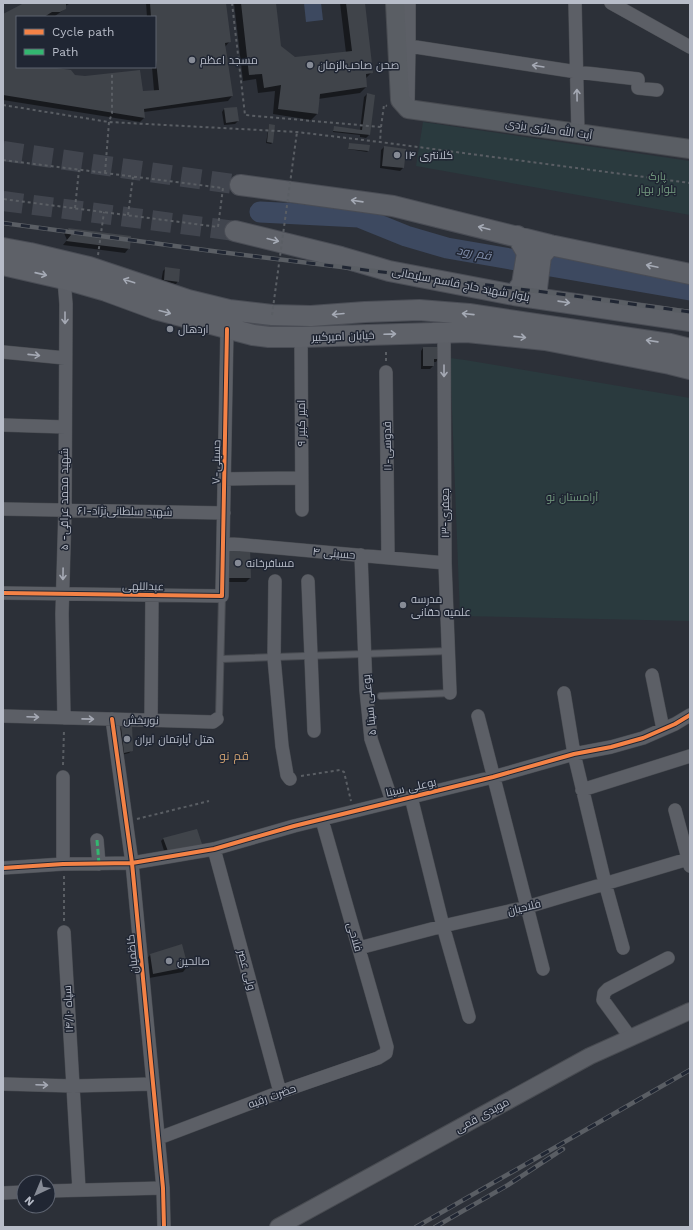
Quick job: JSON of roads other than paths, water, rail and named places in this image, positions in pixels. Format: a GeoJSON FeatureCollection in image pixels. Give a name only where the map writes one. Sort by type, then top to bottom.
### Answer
{"type":"FeatureCollection","features":[{"type":"Feature","properties":{"kind":"main road"},"geometry":{"type":"LineString","coordinates":[[395,3],[400,100],[408,109]]}},
{"type":"Feature","properties":{"kind":"main road","name":"آیت الله‌ حائری‌ یزدی"},"geometry":{"type":"LineString","coordinates":[[408,109],[690,149]]}},
{"type":"Feature","properties":{"kind":"main road"},"geometry":{"type":"LineString","coordinates":[[240,185],[393,206],[534,247],[690,274]]}},
{"type":"Feature","properties":{"kind":"main road","name":"بلوار شهید حاج قاسم سلیمانی"},"geometry":{"type":"LineString","coordinates":[[235,231],[341,257],[389,271],[528,291],[690,321]]}},
{"type":"Feature","properties":{"kind":"main road"},"geometry":{"type":"LineString","coordinates":[[528,291],[534,247]]}},
{"type":"Feature","properties":{"kind":"main road","name":"خیابان امیرکبیر"},"geometry":{"type":"LineString","coordinates":[[3,248],[30,253],[96,270],[195,302],[229,310],[272,316],[311,316],[419,310],[469,314],[670,344],[690,349]]}},
{"type":"Feature","properties":{"kind":"main road","name":"خیابان امیرکبیر"},"geometry":{"type":"LineString","coordinates":[[3,265],[64,279],[106,291],[154,309],[253,335],[269,337],[302,337],[466,332],[545,340],[690,369]]}},
{"type":"Feature","properties":{"kind":"street"},"geometry":{"type":"LineString","coordinates":[[408,109],[410,46],[409,3]]}},
{"type":"Feature","properties":{"kind":"street"},"geometry":{"type":"LineString","coordinates":[[575,3],[578,134]]}},
{"type":"Feature","properties":{"kind":"street"},"geometry":{"type":"LineString","coordinates":[[611,3],[690,47]]}},
{"type":"Feature","properties":{"kind":"street"},"geometry":{"type":"LineString","coordinates":[[410,46],[577,72],[638,79],[638,88],[657,90]]}},
{"type":"Feature","properties":{"kind":"street","name":"شهید محمد عراقی- ۵"},"geometry":{"type":"LineString","coordinates":[[64,279],[66,304],[65,510],[62,614],[64,718]]}},
{"type":"Feature","properties":{"kind":"street","name":"حسینی-۷"},"geometry":{"type":"LineString","coordinates":[[222,596],[227,329]]}},
{"type":"Feature","properties":{"kind":"street","name":"جعفری-۱۳"},"geometry":{"type":"LineString","coordinates":[[444,332],[445,563],[450,693]]}},
{"type":"Feature","properties":{"kind":"street","name":"امیر کبیر ۹"},"geometry":{"type":"LineString","coordinates":[[302,337],[302,510]]}},
{"type":"Feature","properties":{"kind":"street"},"geometry":{"type":"LineString","coordinates":[[3,352],[65,358]]}},
{"type":"Feature","properties":{"kind":"street","name":"قدوسی-۱۱"},"geometry":{"type":"LineString","coordinates":[[386,372],[388,557]]}},
{"type":"Feature","properties":{"kind":"street"},"geometry":{"type":"LineString","coordinates":[[3,425],[65,427]]}},
{"type":"Feature","properties":{"kind":"street"},"geometry":{"type":"LineString","coordinates":[[224,479],[301,478]]}},
{"type":"Feature","properties":{"kind":"street","name":"شهید سلطانی‌نژاد-۶۱"},"geometry":{"type":"LineString","coordinates":[[3,509],[224,513]]}},
{"type":"Feature","properties":{"kind":"street","name":"حسینی ۴"},"geometry":{"type":"LineString","coordinates":[[223,543],[445,563]]}},
{"type":"Feature","properties":{"kind":"street","name":"بوعلی سینا ۵"},"geometry":{"type":"LineString","coordinates":[[361,555],[366,690],[372,739],[392,801]]}},
{"type":"Feature","properties":{"kind":"street"},"geometry":{"type":"LineString","coordinates":[[275,581],[274,658],[282,746],[287,775],[290,779]]}},
{"type":"Feature","properties":{"kind":"street"},"geometry":{"type":"LineString","coordinates":[[308,581],[314,731]]}},
{"type":"Feature","properties":{"kind":"street","name":"عبداللهی"},"geometry":{"type":"LineString","coordinates":[[3,593],[222,596]]}},
{"type":"Feature","properties":{"kind":"street"},"geometry":{"type":"LineString","coordinates":[[151,720],[152,595]]}},
{"type":"Feature","properties":{"kind":"street"},"geometry":{"type":"LineString","coordinates":[[652,675],[663,729]]}},
{"type":"Feature","properties":{"kind":"street"},"geometry":{"type":"LineString","coordinates":[[564,694],[574,754],[582,790],[623,948]]}},
{"type":"Feature","properties":{"kind":"street","name":"بوعلی سینا"},"geometry":{"type":"LineString","coordinates":[[3,868],[64,864],[132,863],[214,848],[392,801],[493,777],[574,754],[617,746],[643,738],[690,715]]}},
{"type":"Feature","properties":{"kind":"street","name":"نوربخش"},"geometry":{"type":"LineString","coordinates":[[3,716],[213,722],[217,719]]}},
{"type":"Feature","properties":{"kind":"street"},"geometry":{"type":"LineString","coordinates":[[478,716],[543,969]]}},
{"type":"Feature","properties":{"kind":"street","name":"کاظمیان"},"geometry":{"type":"LineString","coordinates":[[112,719],[132,863],[163,1188],[164,1227]]}},
{"type":"Feature","properties":{"kind":"street"},"geometry":{"type":"LineString","coordinates":[[582,790],[690,756]]}},
{"type":"Feature","properties":{"kind":"street"},"geometry":{"type":"LineString","coordinates":[[63,777],[64,864]]}},
{"type":"Feature","properties":{"kind":"street"},"geometry":{"type":"LineString","coordinates":[[411,797],[443,926],[469,1017]]}},
{"type":"Feature","properties":{"kind":"street"},"geometry":{"type":"LineString","coordinates":[[675,810],[687,841],[689,863]]}},
{"type":"Feature","properties":{"kind":"street","name":"فلاحی"},"geometry":{"type":"LineString","coordinates":[[322,820],[387,1047],[386,1053]]}},
{"type":"Feature","properties":{"kind":"street"},"geometry":{"type":"LineString","coordinates":[[97,840],[99,864]]}},
{"type":"Feature","properties":{"kind":"street","name":"ولی عصر"},"geometry":{"type":"LineString","coordinates":[[214,848],[280,1092]]}},
{"type":"Feature","properties":{"kind":"street","name":"فلاحیان"},"geometry":{"type":"LineString","coordinates":[[359,948],[443,926],[527,907],[605,883],[689,863]]}},
{"type":"Feature","properties":{"kind":"street","name":"سپاه ۱۴/۱۰"},"geometry":{"type":"LineString","coordinates":[[64,932],[79,1189]]}},
{"type":"Feature","properties":{"kind":"street"},"geometry":{"type":"LineString","coordinates":[[630,1036],[603,1000],[604,993],[608,989],[668,958]]}},
{"type":"Feature","properties":{"kind":"street","name":"مویدی قمی"},"geometry":{"type":"LineString","coordinates":[[278,1227],[590,1056],[630,1036],[690,1011]]}},
{"type":"Feature","properties":{"kind":"street","name":"حضرت رقیه"},"geometry":{"type":"LineString","coordinates":[[158,1138],[280,1092],[378,1058],[386,1053]]}},
{"type":"Feature","properties":{"kind":"street"},"geometry":{"type":"LineString","coordinates":[[3,1084],[73,1086],[153,1084]]}},
{"type":"Feature","properties":{"kind":"street"},"geometry":{"type":"LineString","coordinates":[[56,1190],[163,1188]]}},
{"type":"Feature","properties":{"kind":"street"},"geometry":{"type":"LineString","coordinates":[[3,1193],[16,1192]]}},
{"type":"Feature","properties":{"kind":"lane"},"geometry":{"type":"LineString","coordinates":[[217,719],[219,716],[222,596]]}},
{"type":"Feature","properties":{"kind":"lane"},"geometry":{"type":"LineString","coordinates":[[221,660],[449,651]]}},
{"type":"Feature","properties":{"kind":"lane"},"geometry":{"type":"LineString","coordinates":[[380,696],[450,693]]}},
{"type":"Feature","properties":{"kind":"water"},"geometry":{"type":"Polygon","coordinates":[[[304,3],[321,3],[323,20],[306,22],[304,3]]]}},
{"type":"Feature","properties":{"kind":"waterway","name":"قم رود"},"geometry":{"type":"LineString","coordinates":[[260,212],[359,217],[406,236],[447,248],[690,290]]}},
{"type":"Feature","properties":{"kind":"tunnel"},"geometry":{"type":"LineString","coordinates":[[3,151],[240,185]]}},
{"type":"Feature","properties":{"kind":"tunnel"},"geometry":{"type":"LineString","coordinates":[[3,201],[235,231]]}},
{"type":"Feature","properties":{"kind":"railway"},"geometry":{"type":"LineString","coordinates":[[3,223],[690,312]]}},
{"type":"Feature","properties":{"kind":"railway"},"geometry":{"type":"LineString","coordinates":[[416,1227],[690,1070]]}},
{"type":"Feature","properties":{"kind":"railway"},"geometry":{"type":"LineString","coordinates":[[435,1227],[508,1185],[563,1149]]}},
{"type":"Feature","properties":{"kind":"place","name":"مسجد اعظم"},"geometry":{"type":"Point","coordinates":[192,60]}},
{"type":"Feature","properties":{"kind":"place","name":"صحن صاحب‌الزمان"},"geometry":{"type":"Point","coordinates":[310,65]}},
{"type":"Feature","properties":{"kind":"place","name":"کلانتری ۱۴"},"geometry":{"type":"Point","coordinates":[397,155]}},
{"type":"Feature","properties":{"kind":"place","name":"اردهال"},"geometry":{"type":"Point","coordinates":[170,329]}},
{"type":"Feature","properties":{"kind":"place","name":"مسافرخانه"},"geometry":{"type":"Point","coordinates":[238,563]}},
{"type":"Feature","properties":{"kind":"place","name":"مدرسه علمیه حقانی"},"geometry":{"type":"Point","coordinates":[403,605]}},
{"type":"Feature","properties":{"kind":"place","name":"هتل آپارتمان ایران"},"geometry":{"type":"Point","coordinates":[127,739]}},
{"type":"Feature","properties":{"kind":"place","name":"صالحین"},"geometry":{"type":"Point","coordinates":[169,961]}},
{"type":"Feature","properties":{"kind":"district","name":"قم نو"},"geometry":{"type":"Point","coordinates":[234,756]}},
{"type":"Feature","properties":{"kind":"park label","name":"پارک بلوار بهار"},"geometry":{"type":"Point","coordinates":[657,182]}},
{"type":"Feature","properties":{"kind":"park label","name":"آرامستان نو"},"geometry":{"type":"Point","coordinates":[572,497]}}]}
